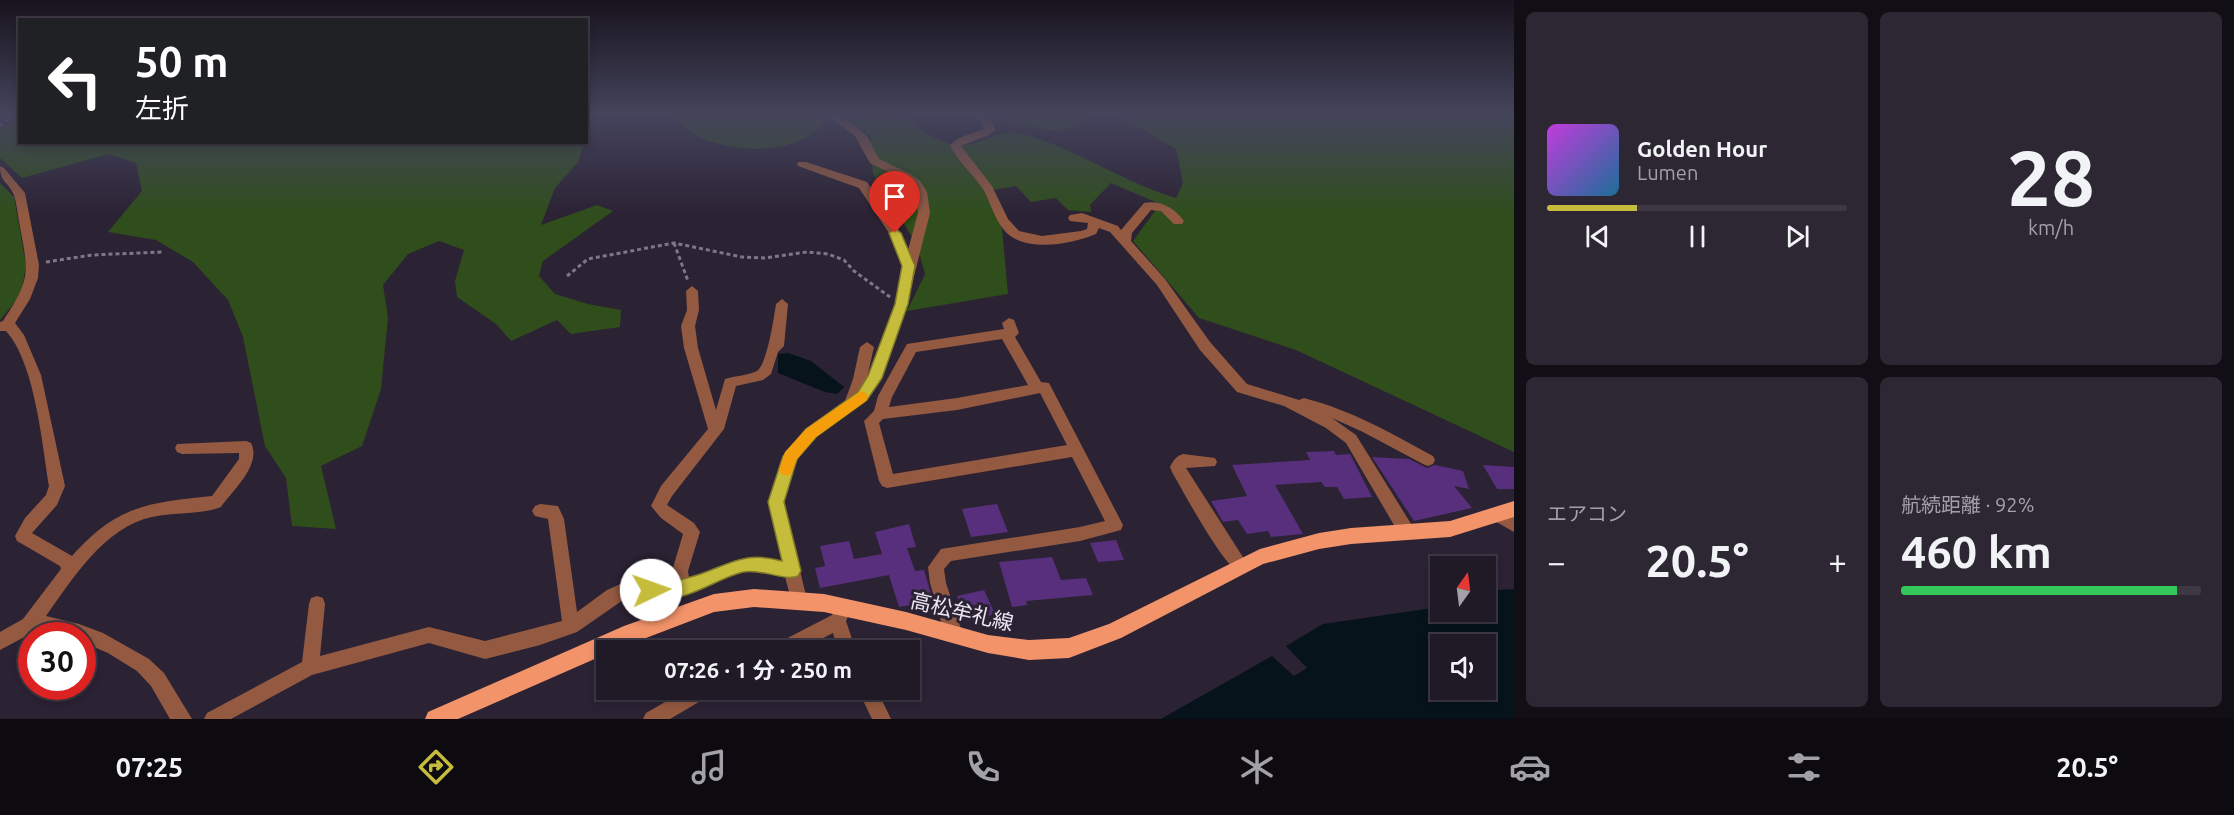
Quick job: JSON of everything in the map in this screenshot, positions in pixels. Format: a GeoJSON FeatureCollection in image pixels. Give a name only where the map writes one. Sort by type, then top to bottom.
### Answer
{"type":"FeatureCollection","features":[{"type":"Feature","properties":{"kind":"main road","name":"高松牟礼線"},"geometry":{"type":"LineString","coordinates":[[435,719],[673,616],[714,603],[754,598],[799,600],[841,614],[954,635],[988,644],[1029,650],[1069,648],[1114,631],[1240,565],[1260,557],[1319,541],[1450,529],[1506,512]]}},
{"type":"Feature","properties":{"kind":"street"},"geometry":{"type":"LineString","coordinates":[[799,600],[776,502],[790,456],[811,433],[862,396],[875,378],[901,304],[925,209],[917,185],[901,174],[874,161],[870,149]]}},
{"type":"Feature","properties":{"kind":"street"},"geometry":{"type":"LineString","coordinates":[[957,149],[989,190],[1005,222],[1015,234],[1028,240],[1074,238],[1092,231],[1094,221]]}},
{"type":"Feature","properties":{"kind":"street"},"geometry":{"type":"LineString","coordinates":[[802,164],[862,185],[873,197],[895,233],[909,266]]}},
{"type":"Feature","properties":{"kind":"street"},"geometry":{"type":"LineString","coordinates":[[0,170],[19,193],[33,265],[32,278],[24,299],[4,326],[17,331],[36,382],[57,486],[56,496],[25,527],[23,536],[66,561],[70,572]]}},
{"type":"Feature","properties":{"kind":"street"},"geometry":{"type":"LineString","coordinates":[[1125,242],[1126,232],[1148,206],[1164,208],[1178,220]]}},
{"type":"Feature","properties":{"kind":"street"},"geometry":{"type":"LineString","coordinates":[[1074,218],[1082,217],[1114,229],[1161,282],[1205,346],[1242,388],[1338,413],[1428,460]]}},
{"type":"Feature","properties":{"kind":"street"},"geometry":{"type":"LineString","coordinates":[[692,291],[693,310],[688,326],[698,377],[715,429]]}},
{"type":"Feature","properties":{"kind":"street"},"geometry":{"type":"LineString","coordinates":[[681,588],[680,571],[692,532],[685,524],[664,514],[659,506],[666,491],[718,425],[730,383],[738,379],[761,376],[768,369],[772,350],[777,346],[782,304]]}},
{"type":"Feature","properties":{"kind":"street"},"geometry":{"type":"LineString","coordinates":[[880,414],[885,396],[912,348],[1008,328],[1037,388]]}},
{"type":"Feature","properties":{"kind":"street"},"geometry":{"type":"LineString","coordinates":[[850,405],[860,379],[867,347]]}},
{"type":"Feature","properties":{"kind":"street"},"geometry":{"type":"LineString","coordinates":[[954,635],[938,583],[936,567],[947,554],[1080,534],[1115,525],[1044,387],[957,404],[880,414],[870,421],[887,481],[1076,450]]}},
{"type":"Feature","properties":{"kind":"street"},"geometry":{"type":"LineString","coordinates":[[1288,401],[1331,424],[1351,439],[1407,532]]}},
{"type":"Feature","properties":{"kind":"street"},"geometry":{"type":"LineString","coordinates":[[31,622],[70,572],[113,527],[142,512],[216,502],[246,461],[246,447],[182,448]]}},
{"type":"Feature","properties":{"kind":"street"},"geometry":{"type":"LineString","coordinates":[[1210,462],[1183,460],[1177,467],[1221,539],[1240,565]]}},
{"type":"Feature","properties":{"kind":"street"},"geometry":{"type":"LineString","coordinates":[[540,511],[553,511],[556,519],[571,626]]}},
{"type":"Feature","properties":{"kind":"street"},"geometry":{"type":"LineString","coordinates":[[1506,512],[1514,525]]}},
{"type":"Feature","properties":{"kind":"street"},"geometry":{"type":"LineString","coordinates":[[213,719],[310,667],[429,635],[446,637],[471,649],[484,650],[571,626],[588,617],[622,591],[637,588],[665,591],[681,588],[701,583],[742,565],[764,564],[793,571]]}},
{"type":"Feature","properties":{"kind":"street"},"geometry":{"type":"LineString","coordinates":[[310,667],[317,604]]}},
{"type":"Feature","properties":{"kind":"street"},"geometry":{"type":"LineString","coordinates":[[798,640],[841,614],[845,640]]}},
{"type":"Feature","properties":{"kind":"street"},"geometry":{"type":"LineString","coordinates":[[0,642],[18,631]]}},
{"type":"Feature","properties":{"kind":"street"},"geometry":{"type":"LineString","coordinates":[[96,640],[126,653],[152,673],[166,690],[175,713],[183,719]]}},
{"type":"Feature","properties":{"kind":"street"},"geometry":{"type":"LineString","coordinates":[[652,719],[685,700]]}},
{"type":"Feature","properties":{"kind":"street"},"geometry":{"type":"LineString","coordinates":[[872,700],[882,719]]}},
{"type":"Feature","properties":{"kind":"path"},"geometry":{"type":"LineString","coordinates":[[674,243],[692,291]]}},
{"type":"Feature","properties":{"kind":"path"},"geometry":{"type":"LineString","coordinates":[[567,276],[588,259],[674,243],[742,257],[765,258],[807,252],[828,254],[844,260],[879,291],[901,304]]}},
{"type":"Feature","properties":{"kind":"path"},"geometry":{"type":"LineString","coordinates":[[33,265],[92,255],[162,252]]}},
{"type":"Feature","properties":{"kind":"green space"},"geometry":{"type":"Polygon","coordinates":[[[0,149],[582,149],[578,162],[555,188],[541,225],[597,205],[613,211],[543,261],[539,276],[555,294],[588,304],[621,310],[620,327],[571,334],[557,320],[511,341],[496,324],[457,297],[455,281],[464,250],[439,241],[408,254],[383,285],[388,317],[381,389],[362,446],[321,466],[336,529],[292,526],[286,478],[265,446],[243,337],[228,300],[193,262],[156,240],[108,232],[142,191],[136,163],[109,154],[22,178],[0,158],[0,149]]]}},
{"type":"Feature","properties":{"kind":"green space"},"geometry":{"type":"Polygon","coordinates":[[[871,149],[1062,149],[1136,183],[1176,198],[1183,183],[1175,149],[1514,149],[1514,452],[1296,350],[1199,318],[1133,241],[1160,204],[1111,183],[1090,205],[1091,212],[1068,210],[1056,198],[1031,202],[1016,186],[987,191],[1002,228],[1008,294],[907,311],[925,274],[917,245],[873,174],[871,149]]]}},
{"type":"Feature","properties":{"kind":"green space"},"geometry":{"type":"Polygon","coordinates":[[[0,183],[14,197],[26,265],[21,295],[0,320],[0,183]]]}},
{"type":"Feature","properties":{"kind":"shaded area"},"geometry":{"type":"Polygon","coordinates":[[[788,353],[811,361],[844,387],[837,394],[825,392],[778,373],[778,354],[788,353]]]}},
{"type":"Feature","properties":{"kind":"shaded area"},"geometry":{"type":"Polygon","coordinates":[[[1514,589],[1514,719],[1161,719],[1272,656],[1294,676],[1307,668],[1286,646],[1323,624],[1430,608],[1430,622],[1496,622],[1496,590],[1514,589]]]}},
{"type":"Feature","properties":{"kind":"building"},"geometry":{"type":"Polygon","coordinates":[[[1334,451],[1336,455],[1350,454],[1372,497],[1344,499],[1337,487],[1325,487],[1321,482],[1275,485],[1303,534],[1271,537],[1268,531],[1247,534],[1238,520],[1223,522],[1211,501],[1247,496],[1232,465],[1310,460],[1306,452],[1334,451]]]}},
{"type":"Feature","properties":{"kind":"building"},"geometry":{"type":"Polygon","coordinates":[[[1372,457],[1409,459],[1427,468],[1435,465],[1463,471],[1469,489],[1454,486],[1472,508],[1414,521],[1372,457]]]}},
{"type":"Feature","properties":{"kind":"building"},"geometry":{"type":"Polygon","coordinates":[[[1483,465],[1514,467],[1514,489],[1497,489],[1483,465]]]}},
{"type":"Feature","properties":{"kind":"building"},"geometry":{"type":"Polygon","coordinates":[[[997,504],[1008,532],[971,537],[962,509],[997,504]]]}},
{"type":"Feature","properties":{"kind":"building"},"geometry":{"type":"Polygon","coordinates":[[[909,524],[916,547],[907,548],[915,571],[924,570],[933,601],[899,607],[889,575],[820,588],[815,568],[825,566],[820,546],[849,541],[854,559],[882,554],[875,532],[909,524]]]}},
{"type":"Feature","properties":{"kind":"building"},"geometry":{"type":"Polygon","coordinates":[[[1116,540],[1124,560],[1098,562],[1090,543],[1116,540]]]}},
{"type":"Feature","properties":{"kind":"building"},"geometry":{"type":"Polygon","coordinates":[[[1052,557],[1061,580],[1086,578],[1093,595],[1026,601],[1027,605],[1012,607],[999,562],[1052,557]]]}},
{"type":"Feature","properties":{"kind":"building"},"geometry":{"type":"Polygon","coordinates":[[[984,590],[995,614],[967,621],[957,596],[984,590]]]}},
{"type":"Feature","properties":{"kind":"slow traffic"},"geometry":{"type":"LineString","coordinates":[[786,470],[790,456],[811,433],[861,397]]}},
{"type":"Feature","properties":{"kind":"route"},"geometry":{"type":"LineString","coordinates":[[651,590],[665,591],[701,583],[742,565],[764,564],[793,571],[776,502],[790,456],[811,433],[862,396],[875,378],[901,304],[909,266],[895,233]]}}]}
